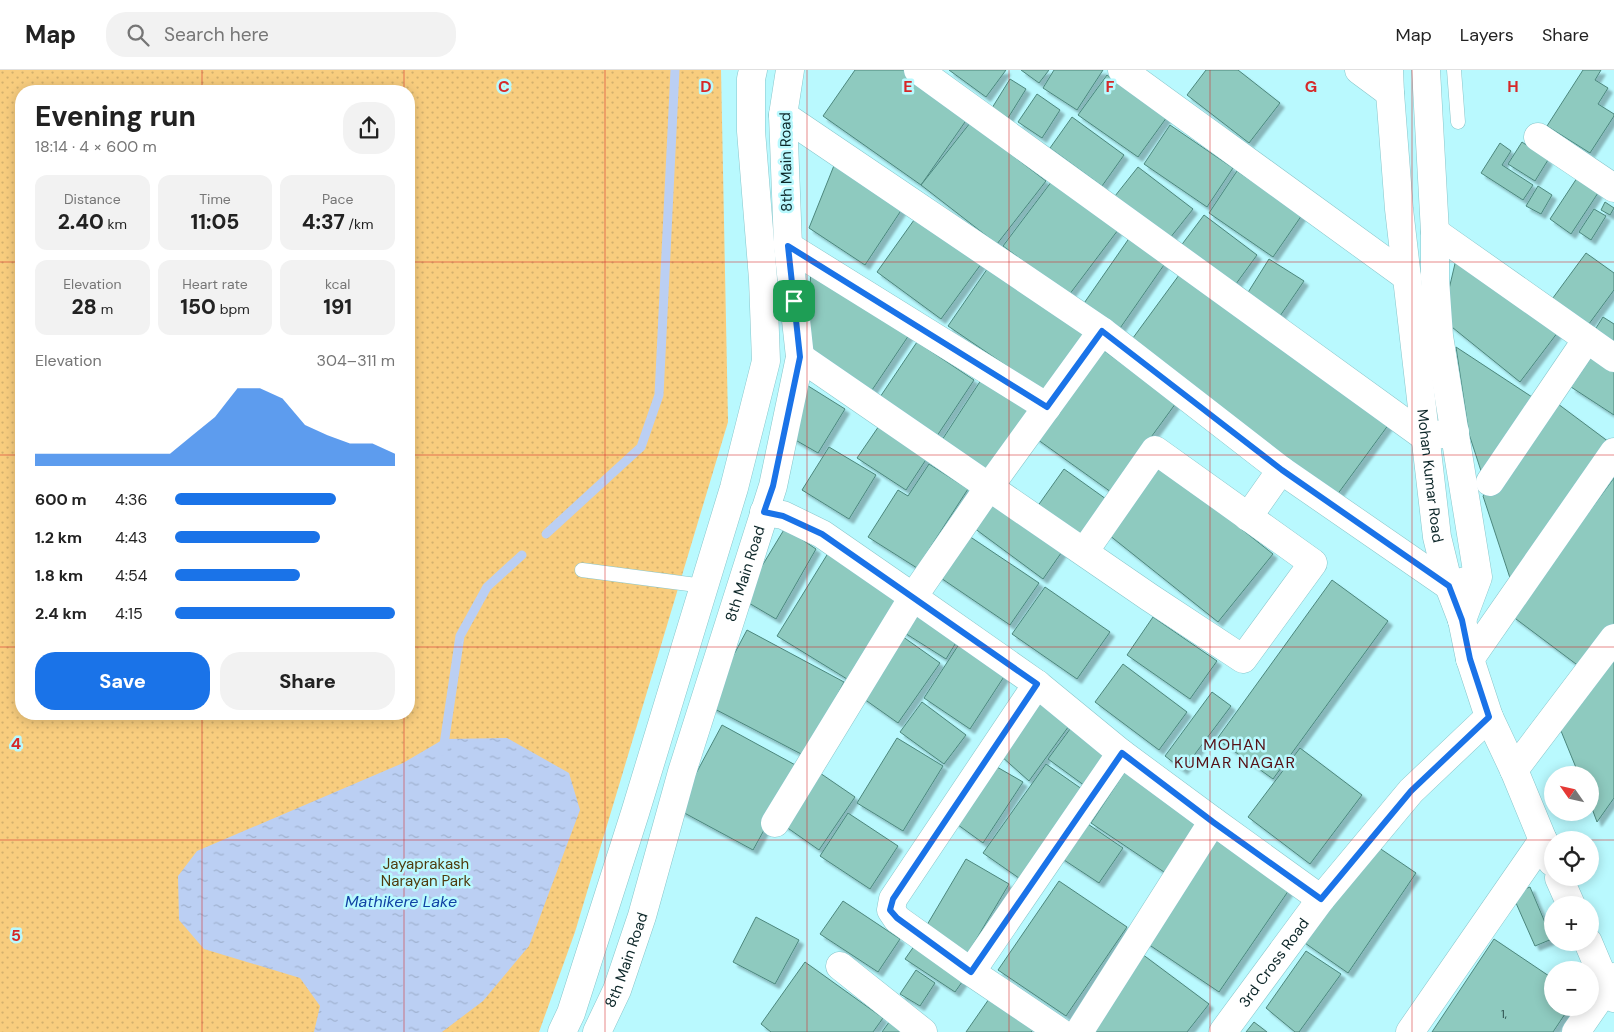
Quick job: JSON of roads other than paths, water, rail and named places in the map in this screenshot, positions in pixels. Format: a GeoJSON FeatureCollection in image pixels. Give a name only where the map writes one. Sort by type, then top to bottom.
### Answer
{"type":"FeatureCollection","features":[{"type":"Feature","properties":{"kind":"street"},"geometry":{"type":"LineString","coordinates":[[562,1032],[571,1013],[632,822],[734,488],[766,361],[751,131],[751,79],[753,70]]}},
{"type":"Feature","properties":{"kind":"street","name":"8th Main Road"},"geometry":{"type":"LineString","coordinates":[[597,1032],[617,990],[642,916],[682,772],[773,486],[800,357],[788,246],[783,115],[790,70]]}},
{"type":"Feature","properties":{"kind":"street"},"geometry":{"type":"LineString","coordinates":[[918,70],[1425,438],[1455,432]]}},
{"type":"Feature","properties":{"kind":"street"},"geometry":{"type":"LineString","coordinates":[[1122,70],[1406,277]]}},
{"type":"Feature","properties":{"kind":"street"},"geometry":{"type":"LineString","coordinates":[[1359,70],[1390,81]]}},
{"type":"Feature","properties":{"kind":"street"},"geometry":{"type":"LineString","coordinates":[[1426,70],[1439,336],[1478,577],[1462,620]]}},
{"type":"Feature","properties":{"kind":"street","name":"Mohan Kumar Road"},"geometry":{"type":"LineString","coordinates":[[1390,81],[1406,277],[1437,537],[1449,586],[1462,620],[1470,659],[1489,717],[1544,841]]}},
{"type":"Feature","properties":{"kind":"street"},"geometry":{"type":"LineString","coordinates":[[783,115],[1102,331],[1282,470],[1449,586],[1478,577]]}},
{"type":"Feature","properties":{"kind":"street"},"geometry":{"type":"LineString","coordinates":[[1538,137],[1614,188]]}},
{"type":"Feature","properties":{"kind":"street"},"geometry":{"type":"LineString","coordinates":[[1435,232],[1614,358]]}},
{"type":"Feature","properties":{"kind":"street"},"geometry":{"type":"LineString","coordinates":[[788,246],[1047,407]]}},
{"type":"Feature","properties":{"kind":"street"},"geometry":{"type":"LineString","coordinates":[[776,823],[913,597],[989,487],[1102,331]]}},
{"type":"Feature","properties":{"kind":"street"},"geometry":{"type":"LineString","coordinates":[[1490,482],[1587,339]]}},
{"type":"Feature","properties":{"kind":"street"},"geometry":{"type":"LineString","coordinates":[[800,357],[1149,597],[1244,658],[1312,563],[1155,450],[1084,552]]}},
{"type":"Feature","properties":{"kind":"street"},"geometry":{"type":"LineString","coordinates":[[1470,659],[1614,452]]}},
{"type":"Feature","properties":{"kind":"street"},"geometry":{"type":"LineString","coordinates":[[1248,517],[1282,470]]}},
{"type":"Feature","properties":{"kind":"street"},"geometry":{"type":"LineString","coordinates":[[764,512],[783,516],[822,534],[913,597],[1037,684],[1122,753],[1213,822],[1321,899]]}},
{"type":"Feature","properties":{"kind":"street"},"geometry":{"type":"LineString","coordinates":[[704,586],[738,595]]}},
{"type":"Feature","properties":{"kind":"street"},"geometry":{"type":"LineString","coordinates":[[1514,770],[1614,638]]}},
{"type":"Feature","properties":{"kind":"street"},"geometry":{"type":"LineString","coordinates":[[1037,684],[893,899],[890,910],[897,918],[971,972],[1060,1032]]}},
{"type":"Feature","properties":{"kind":"street","name":"3rd Cross Road"},"geometry":{"type":"LineString","coordinates":[[1223,1032],[1321,899],[1411,791],[1489,717]]}},
{"type":"Feature","properties":{"kind":"street"},"geometry":{"type":"LineString","coordinates":[[971,972],[1122,753]]}},
{"type":"Feature","properties":{"kind":"street"},"geometry":{"type":"LineString","coordinates":[[1079,1032],[1213,822]]}},
{"type":"Feature","properties":{"kind":"street"},"geometry":{"type":"LineString","coordinates":[[1410,1032],[1544,856]]}},
{"type":"Feature","properties":{"kind":"street"},"geometry":{"type":"LineString","coordinates":[[1576,1032],[1612,987],[1593,951]]}},
{"type":"Feature","properties":{"kind":"street"},"geometry":{"type":"LineString","coordinates":[[840,966],[923,1032]]}},
{"type":"Feature","properties":{"kind":"lane"},"geometry":{"type":"LineString","coordinates":[[1454,70],[1458,122]]}},
{"type":"Feature","properties":{"kind":"lane"},"geometry":{"type":"LineString","coordinates":[[582,570],[704,586]]}},
{"type":"Feature","properties":{"kind":"water","name":"Mathikere Lake"},"geometry":{"type":"Polygon","coordinates":[[[507,738],[569,773],[580,810],[529,946],[483,1001],[442,1032],[314,1032],[320,1006],[300,978],[204,949],[179,920],[178,876],[197,851],[403,763],[444,739],[507,738]]]}},
{"type":"Feature","properties":{"kind":"waterway"},"geometry":{"type":"LineString","coordinates":[[546,534],[641,447],[659,395],[675,70]]}},
{"type":"Feature","properties":{"kind":"waterway"},"geometry":{"type":"LineString","coordinates":[[443,751],[460,636],[487,587],[522,555]]}},
{"type":"Feature","properties":{"kind":"district","name":"MOHAN KUMAR NAGAR"},"geometry":{"type":"Point","coordinates":[1235,753]}},
{"type":"Feature","properties":{"kind":"park label","name":"Jayaprakash Narayan Park"},"geometry":{"type":"Point","coordinates":[426,872]}}]}
